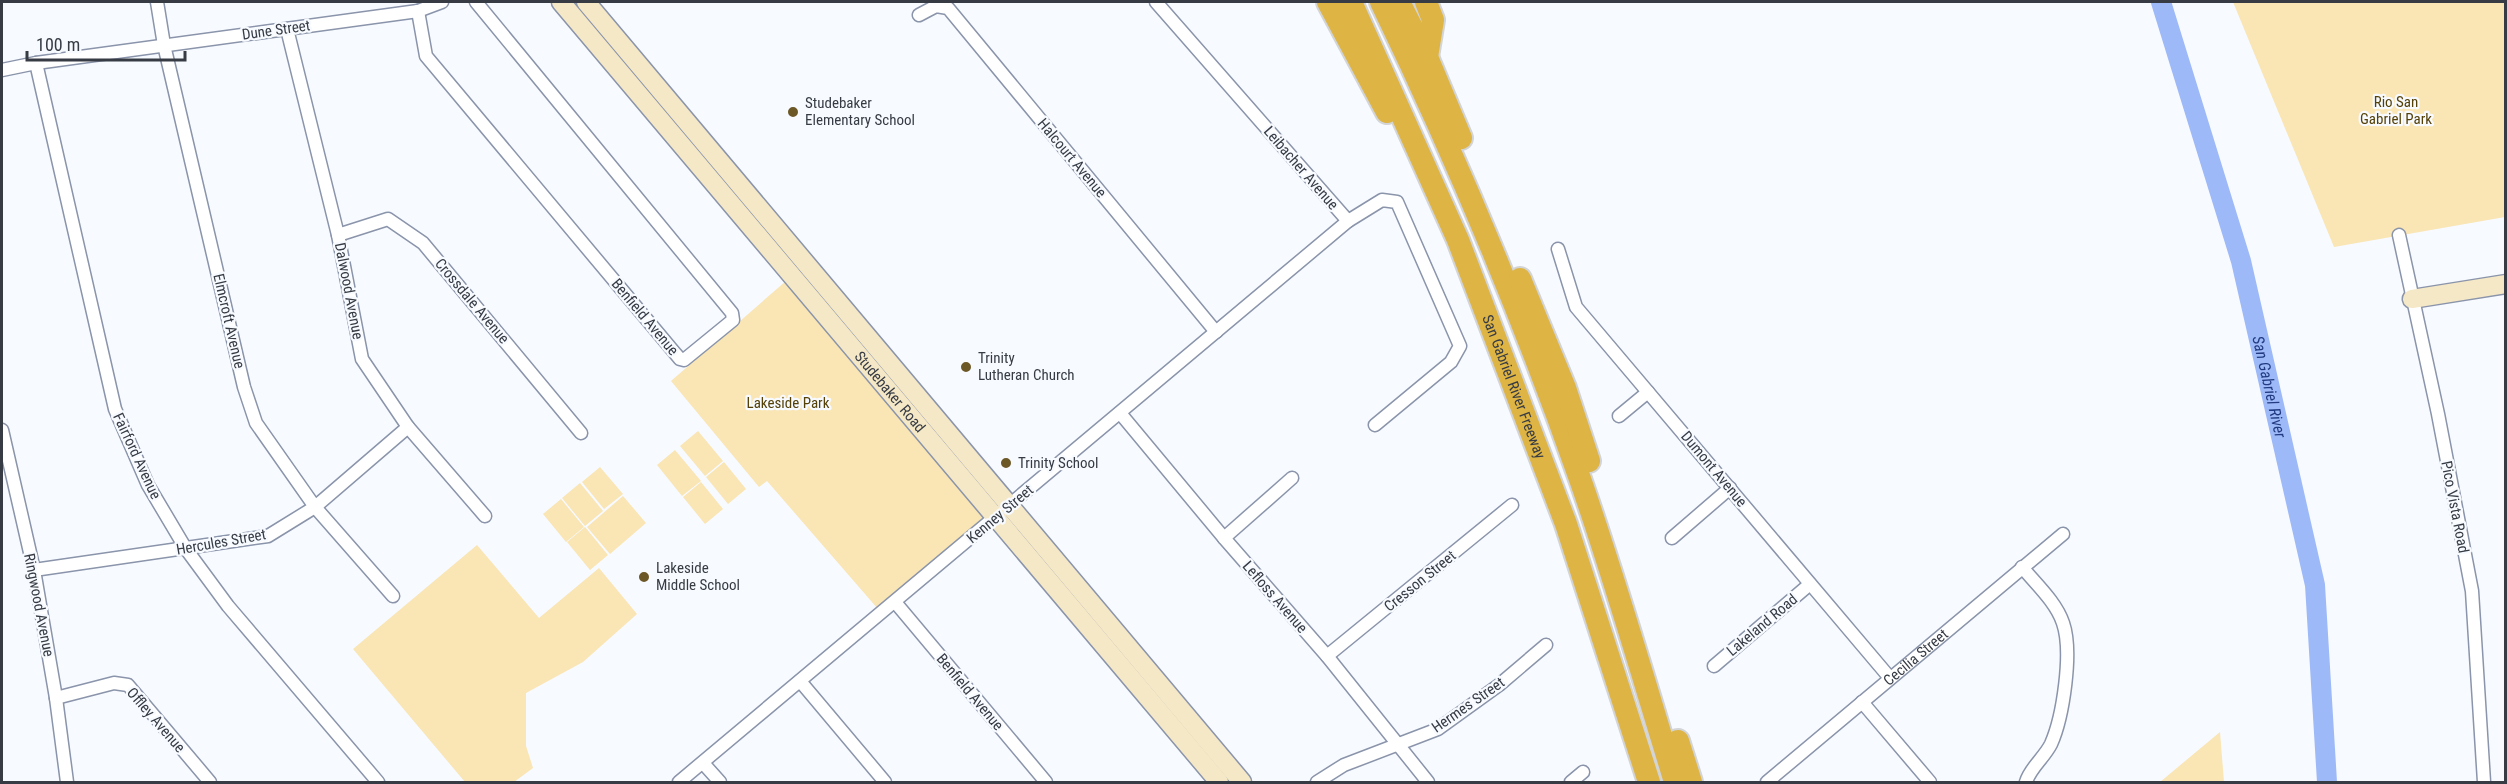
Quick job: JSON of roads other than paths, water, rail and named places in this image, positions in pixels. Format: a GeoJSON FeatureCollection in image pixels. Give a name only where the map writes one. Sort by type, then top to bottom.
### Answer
{"type":"FeatureCollection","features":[{"type":"Feature","properties":{"kind":"highway"},"geometry":{"type":"LineString","coordinates":[[1328,2],[1458,240]]}},
{"type":"Feature","properties":{"kind":"highway","name":"San Gabriel River Freeway"},"geometry":{"type":"LineString","coordinates":[[1351,2],[1458,240],[1566,524],[1649,783]]}},
{"type":"Feature","properties":{"kind":"highway"},"geometry":{"type":"LineString","coordinates":[[1374,2],[1455,182],[1523,347],[1565,459],[1600,564],[1667,783]]}},
{"type":"Feature","properties":{"kind":"highway"},"geometry":{"type":"LineString","coordinates":[[1382,2],[1475,208],[1572,458],[1631,635],[1675,783]]}},
{"type":"Feature","properties":{"kind":"highway"},"geometry":{"type":"LineString","coordinates":[[1400,2],[1427,57],[1565,388],[1691,783]]}},
{"type":"Feature","properties":{"kind":"highway"},"geometry":{"type":"LineString","coordinates":[[1426,2],[1433,20],[1427,57]]}},
{"type":"Feature","properties":{"kind":"highway"},"geometry":{"type":"LineString","coordinates":[[1610,664],[1638,783]]}},
{"type":"Feature","properties":{"kind":"main road","name":"Studebaker Road"},"geometry":{"type":"LineString","coordinates":[[561,2],[1002,512],[1242,783]]}},
{"type":"Feature","properties":{"kind":"main road","name":"Studebaker Road"},"geometry":{"type":"LineString","coordinates":[[586,2],[1002,512],[1219,783]]}},
{"type":"Feature","properties":{"kind":"main road"},"geometry":{"type":"LineString","coordinates":[[2412,299],[2505,284]]}},
{"type":"Feature","properties":{"kind":"street","name":"Elmcroft Avenue"},"geometry":{"type":"LineString","coordinates":[[157,2],[164,45],[256,423],[315,507],[393,596]]}},
{"type":"Feature","properties":{"kind":"street","name":"Dune Street"},"geometry":{"type":"LineString","coordinates":[[2,70],[36,63],[418,11],[442,2]]}},
{"type":"Feature","properties":{"kind":"street","name":"Benfield Avenue"},"geometry":{"type":"LineString","coordinates":[[418,11],[426,56],[674,352],[684,360],[733,320],[732,313],[476,2]]}},
{"type":"Feature","properties":{"kind":"street","name":"Leibacher Avenue"},"geometry":{"type":"LineString","coordinates":[[1156,2],[1348,221],[1382,200],[1397,202],[1460,346],[1452,362],[1375,424]]}},
{"type":"Feature","properties":{"kind":"street","name":"Halcourt Avenue"},"geometry":{"type":"LineString","coordinates":[[919,15],[936,6],[948,8],[1216,332]]}},
{"type":"Feature","properties":{"kind":"street","name":"Dalwood Avenue"},"geometry":{"type":"LineString","coordinates":[[287,29],[338,235],[362,359],[408,427],[485,516]]}},
{"type":"Feature","properties":{"kind":"street","name":"Fairford Avenue"},"geometry":{"type":"LineString","coordinates":[[36,63],[115,409],[148,485],[186,549],[228,606],[373,781]]}},
{"type":"Feature","properties":{"kind":"street","name":"Crossdale Avenue"},"geometry":{"type":"LineString","coordinates":[[338,235],[388,219],[423,243],[581,433]]}},
{"type":"Feature","properties":{"kind":"street","name":"Kenney Street"},"geometry":{"type":"LineString","coordinates":[[679,783],[1348,221]]}},
{"type":"Feature","properties":{"kind":"street","name":"Pico Vista Road"},"geometry":{"type":"LineString","coordinates":[[2399,235],[2438,414],[2472,591],[2484,783]]}},
{"type":"Feature","properties":{"kind":"street","name":"Dumont Avenue"},"geometry":{"type":"LineString","coordinates":[[1558,249],[1576,307],[1890,678]]}},
{"type":"Feature","properties":{"kind":"street"},"geometry":{"type":"LineString","coordinates":[[1619,416],[1648,392]]}},
{"type":"Feature","properties":{"kind":"street","name":"Lefloss Avenue"},"geometry":{"type":"LineString","coordinates":[[1120,413],[1224,538],[1327,656],[1428,783]]}},
{"type":"Feature","properties":{"kind":"street","name":"Hercules Street"},"geometry":{"type":"LineString","coordinates":[[34,570],[268,536],[315,507],[408,427]]}},
{"type":"Feature","properties":{"kind":"street","name":"Ringwood Avenue"},"geometry":{"type":"LineString","coordinates":[[2,430],[34,570],[56,698],[67,783]]}},
{"type":"Feature","properties":{"kind":"street"},"geometry":{"type":"LineString","coordinates":[[1224,538],[1292,478]]}},
{"type":"Feature","properties":{"kind":"street"},"geometry":{"type":"LineString","coordinates":[[1672,538],[1730,488]]}},
{"type":"Feature","properties":{"kind":"street","name":"Cresson Street"},"geometry":{"type":"LineString","coordinates":[[1327,656],[1512,505]]}},
{"type":"Feature","properties":{"kind":"street","name":"Cecilia Street"},"geometry":{"type":"LineString","coordinates":[[1767,783],[2063,534]]}},
{"type":"Feature","properties":{"kind":"street"},"geometry":{"type":"LineString","coordinates":[[2022,567],[2047,597],[2063,623],[2067,654],[2061,720],[2050,747],[2026,783]]}},
{"type":"Feature","properties":{"kind":"street","name":"Lakeland Road"},"geometry":{"type":"LineString","coordinates":[[1714,666],[1810,584]]}},
{"type":"Feature","properties":{"kind":"street","name":"Benfield Avenue"},"geometry":{"type":"LineString","coordinates":[[895,602],[1046,783]]}},
{"type":"Feature","properties":{"kind":"street","name":"Hermes Street"},"geometry":{"type":"LineString","coordinates":[[1317,783],[1344,765],[1438,729],[1499,685],[1546,645]]}},
{"type":"Feature","properties":{"kind":"street"},"geometry":{"type":"LineString","coordinates":[[800,681],[885,783]]}},
{"type":"Feature","properties":{"kind":"street","name":"Offley Avenue"},"geometry":{"type":"LineString","coordinates":[[56,698],[114,683],[128,685],[210,783]]}},
{"type":"Feature","properties":{"kind":"street"},"geometry":{"type":"LineString","coordinates":[[1862,702],[1930,783]]}},
{"type":"Feature","properties":{"kind":"street"},"geometry":{"type":"LineString","coordinates":[[703,763],[720,783]]}},
{"type":"Feature","properties":{"kind":"street"},"geometry":{"type":"LineString","coordinates":[[1571,783],[1583,772]]}},
{"type":"Feature","properties":{"kind":"waterway","name":"San Gabriel River"},"geometry":{"type":"LineString","coordinates":[[2161,2],[2241,261],[2315,585],[2327,782]]}},
{"type":"Feature","properties":{"kind":"place","name":"Studebaker Elementary School"},"geometry":{"type":"Point","coordinates":[793,112]}},
{"type":"Feature","properties":{"kind":"place","name":"Trinity Lutheran Church"},"geometry":{"type":"Point","coordinates":[966,367]}},
{"type":"Feature","properties":{"kind":"place","name":"Trinity School"},"geometry":{"type":"Point","coordinates":[1006,463]}},
{"type":"Feature","properties":{"kind":"place","name":"Lakeside Middle School"},"geometry":{"type":"Point","coordinates":[644,577]}},
{"type":"Feature","properties":{"kind":"park label","name":"Rio San Gabriel Park"},"geometry":{"type":"Point","coordinates":[2396,110]}},
{"type":"Feature","properties":{"kind":"park label","name":"Lakeside Park"},"geometry":{"type":"Point","coordinates":[788,403]}}]}
